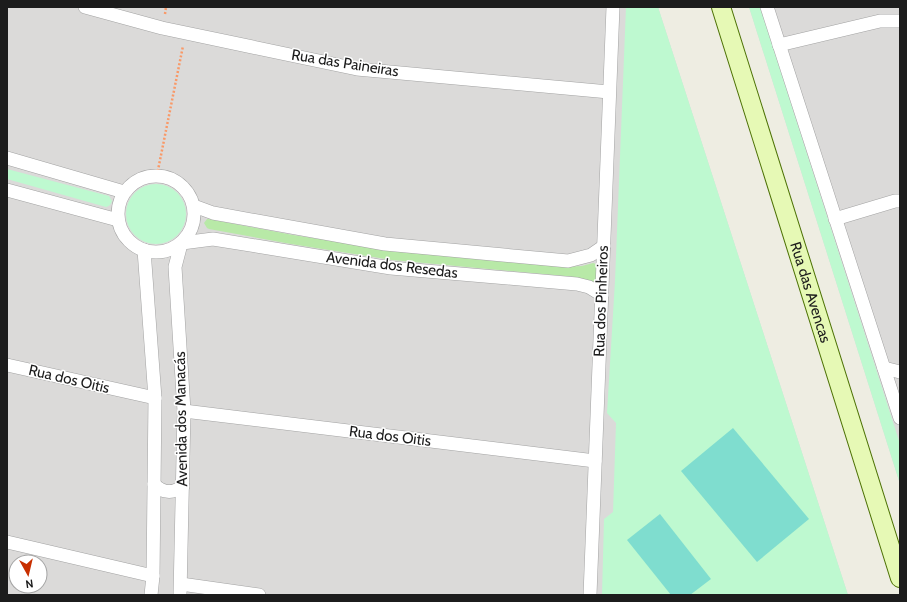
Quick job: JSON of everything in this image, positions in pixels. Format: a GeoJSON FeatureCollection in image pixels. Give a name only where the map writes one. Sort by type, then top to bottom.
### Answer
{"type":"FeatureCollection","features":[{"type":"Feature","properties":{"kind":"street","name":"Rua das Paineiras"},"geometry":{"type":"LineString","coordinates":[[85,7],[162,28],[357,69],[609,92]]}},
{"type":"Feature","properties":{"kind":"street","name":"Rua dos Pinheiros"},"geometry":{"type":"LineString","coordinates":[[590,595],[613,7]]}},
{"type":"Feature","properties":{"kind":"street","name":"Rua das Avencas"},"geometry":{"type":"LineString","coordinates":[[721,7],[900,578]]}},
{"type":"Feature","properties":{"kind":"street"},"geometry":{"type":"LineString","coordinates":[[767,7],[900,418]]}},
{"type":"Feature","properties":{"kind":"street"},"geometry":{"type":"LineString","coordinates":[[779,45],[880,21],[900,21]]}},
{"type":"Feature","properties":{"kind":"street"},"geometry":{"type":"LineString","coordinates":[[7,158],[124,192]]}},
{"type":"Feature","properties":{"kind":"street"},"geometry":{"type":"LineString","coordinates":[[157,175],[170,178],[181,184],[189,194],[194,206],[195,216],[193,227],[182,243],[170,250],[157,252],[144,250],[134,246],[126,239],[118,220],[119,206],[124,192],[133,183],[144,177],[157,175]]}},
{"type":"Feature","properties":{"kind":"street"},"geometry":{"type":"LineString","coordinates":[[7,190],[118,220]]}},
{"type":"Feature","properties":{"kind":"street"},"geometry":{"type":"LineString","coordinates":[[835,219],[895,201],[900,201]]}},
{"type":"Feature","properties":{"kind":"street","name":"Avenida dos Resedas"},"geometry":{"type":"LineString","coordinates":[[194,206],[213,213],[393,245],[568,261],[591,255],[604,246]]}},
{"type":"Feature","properties":{"kind":"street","name":"Avenida dos Resedas"},"geometry":{"type":"LineString","coordinates":[[182,243],[213,239],[391,268],[577,284],[588,287],[602,294]]}},
{"type":"Feature","properties":{"kind":"street","name":"Avenida dos Manacás"},"geometry":{"type":"LineString","coordinates":[[180,590],[184,411],[175,267],[182,243]]}},
{"type":"Feature","properties":{"kind":"street","name":"Avenida dos Manacás"},"geometry":{"type":"LineString","coordinates":[[144,250],[155,398],[153,576],[151,595]]}},
{"type":"Feature","properties":{"kind":"street","name":"Rua dos Oitis"},"geometry":{"type":"LineString","coordinates":[[7,365],[155,398]]}},
{"type":"Feature","properties":{"kind":"street"},"geometry":{"type":"LineString","coordinates":[[884,368],[900,372]]}},
{"type":"Feature","properties":{"kind":"street","name":"Rua dos Oitis"},"geometry":{"type":"LineString","coordinates":[[184,411],[595,461]]}},
{"type":"Feature","properties":{"kind":"street"},"geometry":{"type":"LineString","coordinates":[[154,484],[157,488],[168,492],[173,492],[183,486]]}},
{"type":"Feature","properties":{"kind":"street"},"geometry":{"type":"LineString","coordinates":[[7,542],[153,576]]}},
{"type":"Feature","properties":{"kind":"street"},"geometry":{"type":"LineString","coordinates":[[180,590],[259,595]]}},
{"type":"Feature","properties":{"kind":"path"},"geometry":{"type":"LineString","coordinates":[[157,175],[186,33]]}},
{"type":"Feature","properties":{"kind":"shaded area"},"geometry":{"type":"Polygon","coordinates":[[[7,7],[658,7],[848,595],[7,595],[7,7]]]}},
{"type":"Feature","properties":{"kind":"shaded area"},"geometry":{"type":"Polygon","coordinates":[[[749,7],[900,7],[900,484],[749,7]]]}},
{"type":"Feature","properties":{"kind":"shaded area"},"geometry":{"type":"Polygon","coordinates":[[[733,428],[809,519],[757,562],[681,471],[733,428]]]}},
{"type":"Feature","properties":{"kind":"shaded area"},"geometry":{"type":"Polygon","coordinates":[[[660,514],[711,579],[690,595],[671,595],[627,540],[660,514]]]}},
{"type":"Feature","properties":{"kind":"green space"},"geometry":{"type":"Polygon","coordinates":[[[626,7],[658,7],[848,595],[602,595],[604,519],[613,512],[616,423],[607,413],[615,281],[626,7]]]}},
{"type":"Feature","properties":{"kind":"green space"},"geometry":{"type":"Polygon","coordinates":[[[749,7],[760,7],[900,444],[900,484],[749,7]]]}},
{"type":"Feature","properties":{"kind":"green space"},"geometry":{"type":"Polygon","coordinates":[[[7,169],[109,196],[112,201],[110,205],[106,207],[7,179],[7,169]]]}},
{"type":"Feature","properties":{"kind":"green space"},"geometry":{"type":"Polygon","coordinates":[[[156,184],[173,189],[181,197],[186,214],[181,231],[173,239],[156,244],[139,239],[131,231],[126,214],[131,197],[139,189],[156,184]]]}},
{"type":"Feature","properties":{"kind":"green space"},"geometry":{"type":"Polygon","coordinates":[[[207,219],[293,235],[392,250],[563,267],[582,266],[593,263],[596,264],[596,281],[592,283],[575,277],[392,260],[291,244],[209,229],[204,223],[207,219]]]}}]}
